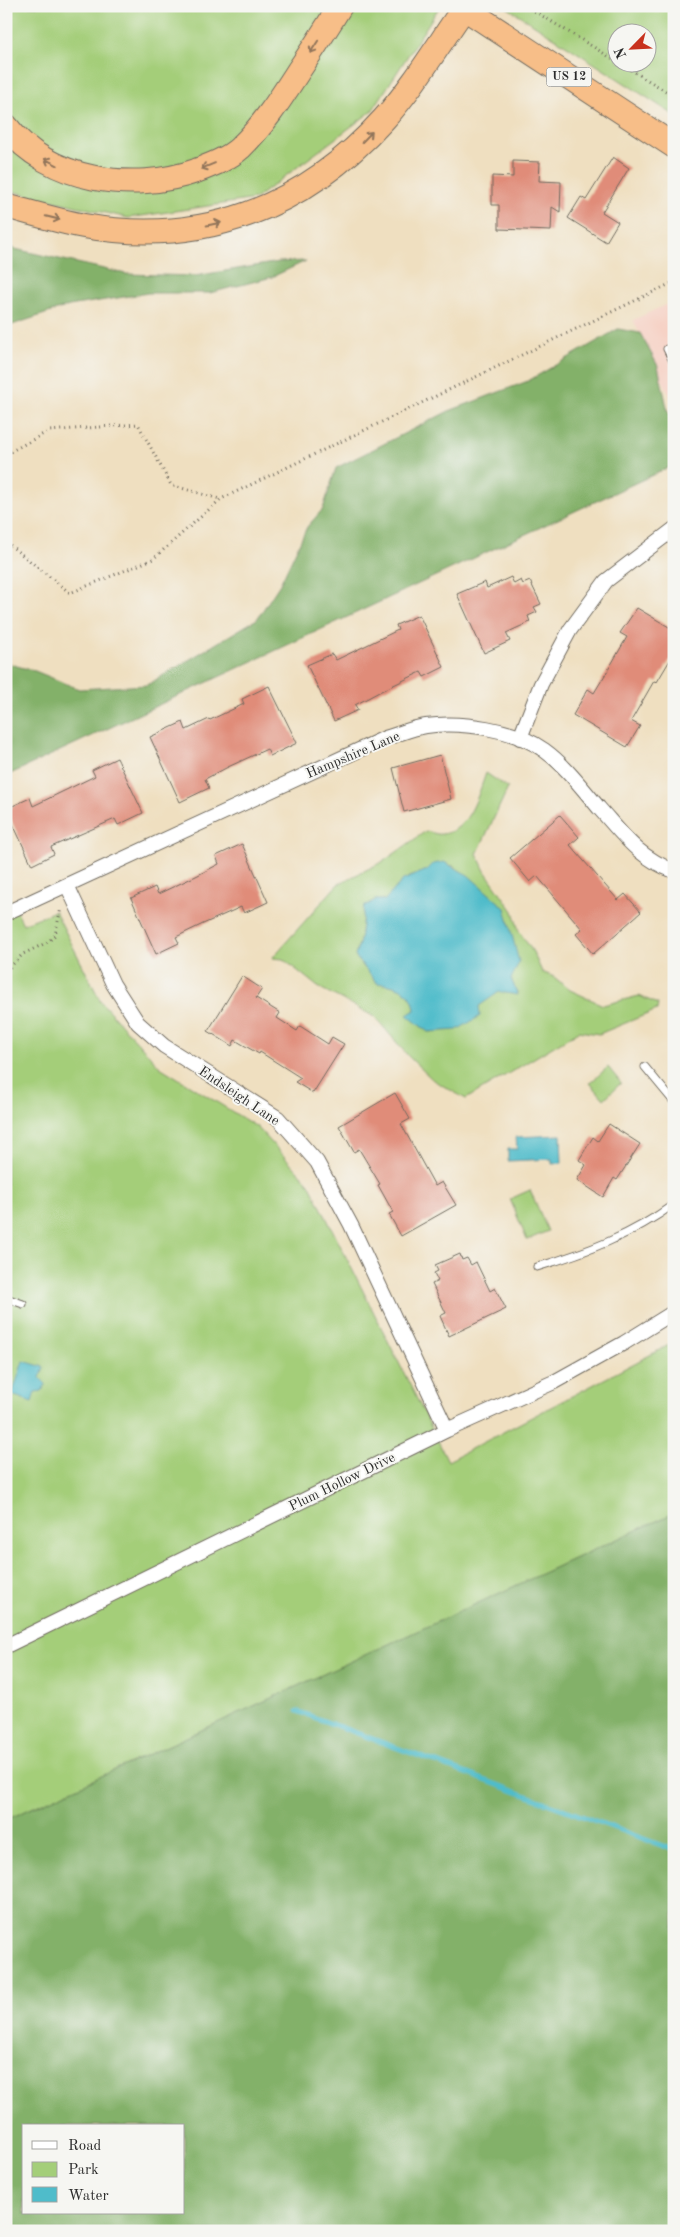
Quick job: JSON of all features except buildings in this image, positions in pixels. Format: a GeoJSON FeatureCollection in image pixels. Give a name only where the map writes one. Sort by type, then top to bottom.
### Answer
{"type":"FeatureCollection","features":[{"type":"Feature","properties":{"kind":"highway"},"geometry":{"type":"LineString","coordinates":[[6,126],[38,155],[70,172],[106,181],[144,183],[180,177],[205,168],[238,150],[268,118],[340,6]]}},
{"type":"Feature","properties":{"kind":"highway"},"geometry":{"type":"LineString","coordinates":[[6,206],[83,226],[145,232],[220,223],[273,204],[316,181],[365,139],[401,97],[462,7]]}},
{"type":"Feature","properties":{"kind":"highway","name":"US 12"},"geometry":{"type":"LineString","coordinates":[[462,7],[674,146]]}},
{"type":"Feature","properties":{"kind":"street"},"geometry":{"type":"LineString","coordinates":[[520,738],[541,684],[570,630],[606,581],[674,529]]}},
{"type":"Feature","properties":{"kind":"street","name":"Hampshire Lane"},"geometry":{"type":"LineString","coordinates":[[6,914],[386,738],[426,726],[467,725],[520,738],[544,750],[574,778],[634,848],[655,864],[674,871]]}},
{"type":"Feature","properties":{"kind":"street","name":"Endsleigh Lane"},"geometry":{"type":"LineString","coordinates":[[67,885],[113,984],[138,1023],[164,1046],[278,1118],[316,1162],[351,1225],[447,1430]]}},
{"type":"Feature","properties":{"kind":"street","name":"Plum Hollow Drive"},"geometry":{"type":"LineString","coordinates":[[6,1646],[447,1430],[554,1382],[624,1343],[674,1312]]}},
{"type":"Feature","properties":{"kind":"lane"},"geometry":{"type":"LineString","coordinates":[[674,346],[667,349],[674,363]]}},
{"type":"Feature","properties":{"kind":"lane"},"geometry":{"type":"LineString","coordinates":[[645,1067],[674,1102]]}},
{"type":"Feature","properties":{"kind":"lane"},"geometry":{"type":"LineString","coordinates":[[537,1267],[585,1253],[628,1233],[674,1204]]}},
{"type":"Feature","properties":{"kind":"lane"},"geometry":{"type":"LineString","coordinates":[[6,1298],[23,1304]]}},
{"type":"Feature","properties":{"kind":"path"},"geometry":{"type":"LineString","coordinates":[[526,6],[608,56]]}},
{"type":"Feature","properties":{"kind":"path"},"geometry":{"type":"LineString","coordinates":[[634,72],[674,96]]}},
{"type":"Feature","properties":{"kind":"path"},"geometry":{"type":"LineString","coordinates":[[6,542],[70,593],[153,559],[221,499],[674,282]]}},
{"type":"Feature","properties":{"kind":"path"},"geometry":{"type":"LineString","coordinates":[[6,454],[49,431],[138,424],[172,486],[221,499]]}},
{"type":"Feature","properties":{"kind":"path"},"geometry":{"type":"LineString","coordinates":[[6,971],[23,954],[48,942],[55,935],[67,885]]}},
{"type":"Feature","properties":{"kind":"shaded area"},"geometry":{"type":"Polygon","coordinates":[[[674,301],[674,404],[633,320],[674,301]]]}},
{"type":"Feature","properties":{"kind":"green space"},"geometry":{"type":"Polygon","coordinates":[[[6,6],[440,6],[372,111],[255,199],[128,218],[6,190],[6,6]]]}},
{"type":"Feature","properties":{"kind":"green space"},"geometry":{"type":"Polygon","coordinates":[[[505,6],[674,6],[674,115],[505,6]]]}},
{"type":"Feature","properties":{"kind":"green space"},"geometry":{"type":"Polygon","coordinates":[[[6,247],[126,274],[195,276],[279,262],[306,261],[272,277],[210,293],[148,293],[69,306],[6,327],[6,247]]]}},
{"type":"Feature","properties":{"kind":"green space"},"geometry":{"type":"Polygon","coordinates":[[[618,329],[640,333],[658,366],[668,412],[674,420],[674,465],[6,776],[6,663],[35,671],[79,689],[147,685],[257,619],[280,584],[307,527],[323,509],[336,468],[449,411],[528,381],[618,329]]]}},
{"type":"Feature","properties":{"kind":"green space"},"geometry":{"type":"Polygon","coordinates":[[[486,773],[508,788],[477,854],[485,871],[513,911],[519,931],[533,952],[542,972],[554,977],[570,990],[603,1005],[639,996],[658,1004],[657,1010],[599,1034],[579,1031],[466,1099],[433,1080],[409,1057],[375,1017],[318,987],[283,959],[272,958],[338,884],[384,861],[426,831],[442,834],[459,826],[471,811],[486,773]],[[433,864],[427,870],[403,880],[385,900],[375,900],[364,907],[360,941],[355,956],[377,983],[402,989],[411,997],[415,1010],[408,1015],[428,1032],[441,1031],[499,991],[518,994],[511,979],[505,908],[454,866],[433,864]]]}},
{"type":"Feature","properties":{"kind":"green space"},"geometry":{"type":"Polygon","coordinates":[[[6,891],[23,924],[55,911],[101,1002],[160,1067],[257,1127],[309,1183],[448,1461],[669,1345],[674,1347],[674,1513],[6,1820],[6,891]]]}},
{"type":"Feature","properties":{"kind":"green space"},"geometry":{"type":"Polygon","coordinates":[[[608,1067],[621,1083],[604,1099],[590,1083],[608,1067]]]}},
{"type":"Feature","properties":{"kind":"green space"},"geometry":{"type":"Polygon","coordinates":[[[530,1190],[548,1231],[527,1240],[510,1199],[530,1190]]]}},
{"type":"Feature","properties":{"kind":"green space"},"geometry":{"type":"Polygon","coordinates":[[[674,1513],[674,2231],[6,2231],[6,1820],[674,1513]]]}},
{"type":"Feature","properties":{"kind":"water"},"geometry":{"type":"Polygon","coordinates":[[[444,862],[468,875],[505,908],[519,962],[511,979],[518,995],[499,992],[479,1006],[480,1016],[457,1030],[428,1032],[407,1015],[415,1010],[411,997],[402,989],[377,983],[355,956],[360,941],[364,907],[375,900],[385,900],[403,880],[427,870],[433,864],[444,862]]]}},
{"type":"Feature","properties":{"kind":"water"},"geometry":{"type":"Polygon","coordinates":[[[561,1135],[562,1163],[552,1164],[552,1159],[508,1161],[508,1149],[517,1149],[516,1137],[561,1135]]]}},
{"type":"Feature","properties":{"kind":"water"},"geometry":{"type":"Polygon","coordinates":[[[23,1361],[44,1367],[40,1378],[46,1384],[42,1391],[35,1392],[32,1402],[12,1395],[23,1361]]]}},
{"type":"Feature","properties":{"kind":"waterway"},"geometry":{"type":"LineString","coordinates":[[297,1711],[674,1850]]}}]}
